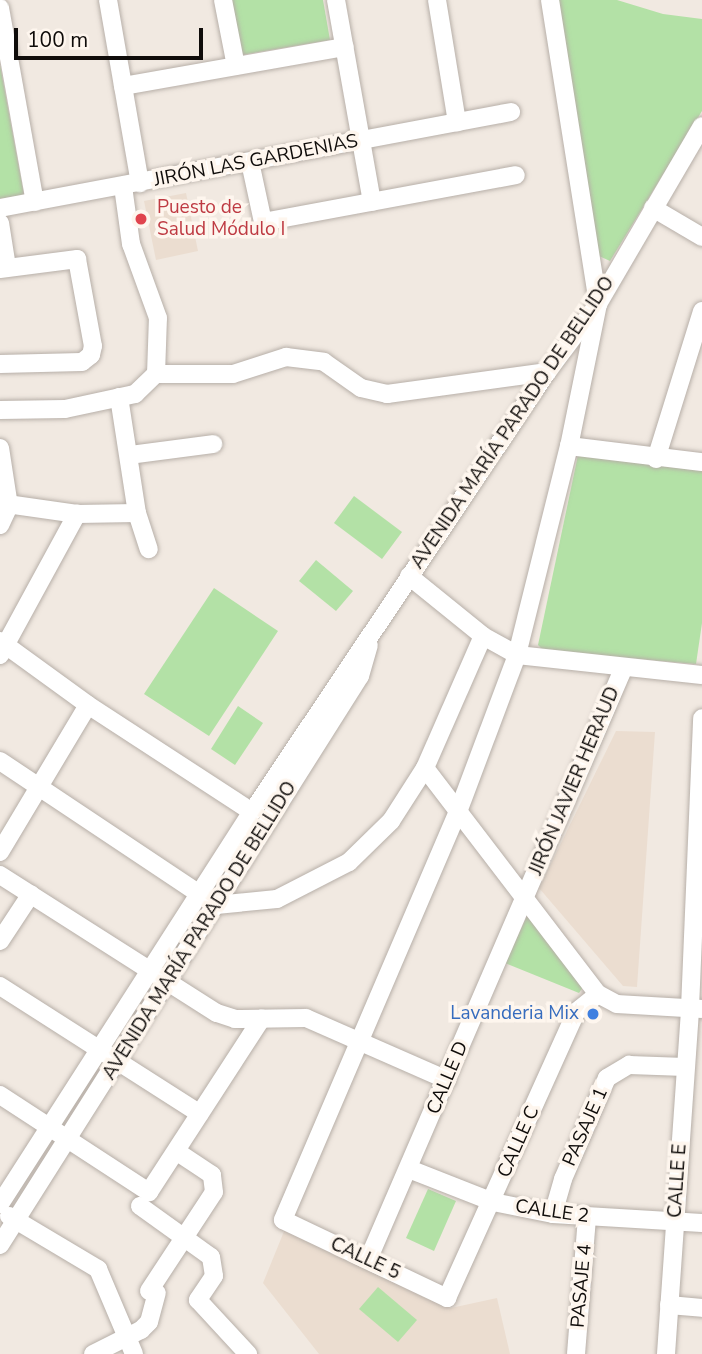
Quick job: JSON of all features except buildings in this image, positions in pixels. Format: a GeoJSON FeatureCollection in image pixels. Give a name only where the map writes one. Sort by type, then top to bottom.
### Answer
{"type":"FeatureCollection","features":[{"type":"Feature","properties":{"kind":"street"},"geometry":{"type":"LineString","coordinates":[[108,0],[123,86],[132,185],[131,244],[158,318],[156,374]]}},
{"type":"Feature","properties":{"kind":"street"},"geometry":{"type":"LineString","coordinates":[[223,0],[236,66]]}},
{"type":"Feature","properties":{"kind":"street"},"geometry":{"type":"LineString","coordinates":[[336,0],[372,202]]}},
{"type":"Feature","properties":{"kind":"street"},"geometry":{"type":"LineString","coordinates":[[437,0],[457,122]]}},
{"type":"Feature","properties":{"kind":"street"},"geometry":{"type":"LineString","coordinates":[[359,1040],[459,809],[517,655],[569,446],[598,304],[550,0]]}},
{"type":"Feature","properties":{"kind":"street"},"geometry":{"type":"LineString","coordinates":[[0,8],[35,202]]}},
{"type":"Feature","properties":{"kind":"street"},"geometry":{"type":"LineString","coordinates":[[123,86],[345,47]]}},
{"type":"Feature","properties":{"kind":"street","name":"JIRÓN LAS GARDENIAS"},"geometry":{"type":"LineString","coordinates":[[0,208],[511,112]]}},
{"type":"Feature","properties":{"kind":"street","name":"AVENIDA MARÍA PARADO DE BELLIDO"},"geometry":{"type":"LineString","coordinates":[[0,1204],[197,894],[408,576],[547,372],[598,304],[702,126]]}},
{"type":"Feature","properties":{"kind":"street"},"geometry":{"type":"LineString","coordinates":[[250,162],[262,222],[516,175]]}},
{"type":"Feature","properties":{"kind":"street"},"geometry":{"type":"LineString","coordinates":[[653,208],[702,237]]}},
{"type":"Feature","properties":{"kind":"street"},"geometry":{"type":"LineString","coordinates":[[0,223],[4,268],[76,259],[93,346],[91,355],[82,362],[0,364]]}},
{"type":"Feature","properties":{"kind":"street"},"geometry":{"type":"LineString","coordinates":[[656,459],[702,311]]}},
{"type":"Feature","properties":{"kind":"street"},"geometry":{"type":"LineString","coordinates":[[0,410],[65,409],[135,394],[156,374],[233,374],[286,357],[324,362],[361,388],[387,394],[547,372]]}},
{"type":"Feature","properties":{"kind":"street"},"geometry":{"type":"LineString","coordinates":[[119,397],[130,455],[136,513],[149,549]]}},
{"type":"Feature","properties":{"kind":"street"},"geometry":{"type":"LineString","coordinates":[[130,455],[213,444]]}},
{"type":"Feature","properties":{"kind":"street"},"geometry":{"type":"LineString","coordinates":[[569,446],[656,459],[702,462]]}},
{"type":"Feature","properties":{"kind":"street"},"geometry":{"type":"LineString","coordinates":[[0,448],[5,505],[0,525]]}},
{"type":"Feature","properties":{"kind":"street"},"geometry":{"type":"LineString","coordinates":[[5,505],[77,514],[136,513]]}},
{"type":"Feature","properties":{"kind":"street"},"geometry":{"type":"LineString","coordinates":[[77,514],[2,647],[252,811]]}},
{"type":"Feature","properties":{"kind":"street"},"geometry":{"type":"LineString","coordinates":[[408,576],[483,636],[517,655],[702,675]]}},
{"type":"Feature","properties":{"kind":"street","name":"AVENIDA MARÍA PARADO DE BELLIDO"},"geometry":{"type":"LineString","coordinates":[[0,1245],[18,1221],[360,676],[386,610]]}},
{"type":"Feature","properties":{"kind":"street"},"geometry":{"type":"LineString","coordinates":[[0,761],[216,905],[277,899],[365,851],[425,768],[483,636]]}},
{"type":"Feature","properties":{"kind":"street","name":"JIRÓN JAVIER HERAUD"},"geometry":{"type":"LineString","coordinates":[[526,895],[624,667]]}},
{"type":"Feature","properties":{"kind":"street"},"geometry":{"type":"LineString","coordinates":[[0,852],[88,705]]}},
{"type":"Feature","properties":{"kind":"street","name":"CALLE E"},"geometry":{"type":"LineString","coordinates":[[666,1354],[685,1067],[696,1009],[702,718]]}},
{"type":"Feature","properties":{"kind":"street"},"geometry":{"type":"LineString","coordinates":[[425,768],[526,895],[598,994],[617,1004],[696,1009]]}},
{"type":"Feature","properties":{"kind":"street"},"geometry":{"type":"LineString","coordinates":[[0,874],[217,1013],[235,1019],[306,1018],[447,1080]]}},
{"type":"Feature","properties":{"kind":"street"},"geometry":{"type":"LineString","coordinates":[[0,941],[31,894]]}},
{"type":"Feature","properties":{"kind":"street","name":"CALLE D"},"geometry":{"type":"LineString","coordinates":[[368,1260],[526,895]]}},
{"type":"Feature","properties":{"kind":"street"},"geometry":{"type":"LineString","coordinates":[[0,986],[200,1114]]}},
{"type":"Feature","properties":{"kind":"street","name":"CALLE C"},"geometry":{"type":"LineString","coordinates":[[447,1298],[493,1202],[576,1012],[598,994]]}},
{"type":"Feature","properties":{"kind":"street"},"geometry":{"type":"LineString","coordinates":[[144,1199],[262,1018]]}},
{"type":"Feature","properties":{"kind":"street","name":"CALLE 5"},"geometry":{"type":"LineString","coordinates":[[359,1040],[283,1220],[447,1298]]}},
{"type":"Feature","properties":{"kind":"street","name":"PASAJE 1"},"geometry":{"type":"LineString","coordinates":[[553,1214],[563,1179],[607,1079],[629,1065],[685,1067]]}},
{"type":"Feature","properties":{"kind":"street"},"geometry":{"type":"LineString","coordinates":[[0,1095],[69,1140],[144,1199],[211,1257],[216,1266],[198,1300],[248,1354]]}},
{"type":"Feature","properties":{"kind":"street"},"geometry":{"type":"LineString","coordinates":[[93,1354],[130,1346],[149,1322],[153,1292],[215,1183],[212,1175],[176,1151]]}},
{"type":"Feature","properties":{"kind":"street","name":"CALLE 2"},"geometry":{"type":"LineString","coordinates":[[409,1169],[493,1202],[553,1214],[702,1223]]}},
{"type":"Feature","properties":{"kind":"street"},"geometry":{"type":"LineString","coordinates":[[0,1210],[98,1269],[130,1346]]}},
{"type":"Feature","properties":{"kind":"street","name":"PASAJE 4"},"geometry":{"type":"LineString","coordinates":[[576,1354],[587,1218]]}},
{"type":"Feature","properties":{"kind":"street"},"geometry":{"type":"LineString","coordinates":[[669,1306],[702,1308]]}},
{"type":"Feature","properties":{"kind":"shaded area"},"geometry":{"type":"Polygon","coordinates":[[[186,193],[198,251],[156,260],[144,201],[186,193]]]}},
{"type":"Feature","properties":{"kind":"shaded area"},"geometry":{"type":"Polygon","coordinates":[[[616,731],[655,732],[637,987],[623,986],[539,888],[616,731]]]}},
{"type":"Feature","properties":{"kind":"shaded area"},"geometry":{"type":"Polygon","coordinates":[[[285,1229],[451,1308],[497,1298],[510,1354],[319,1354],[263,1283],[285,1229]]]}},
{"type":"Feature","properties":{"kind":"green space"},"geometry":{"type":"Polygon","coordinates":[[[232,0],[323,0],[330,40],[241,55],[232,0]]]}},
{"type":"Feature","properties":{"kind":"green space"},"geometry":{"type":"Polygon","coordinates":[[[557,0],[617,0],[663,14],[702,19],[702,111],[610,261],[599,256],[557,0]]]}},
{"type":"Feature","properties":{"kind":"green space"},"geometry":{"type":"Polygon","coordinates":[[[0,65],[24,195],[0,199],[0,65]]]}},
{"type":"Feature","properties":{"kind":"green space"},"geometry":{"type":"Polygon","coordinates":[[[578,455],[702,471],[702,623],[696,664],[544,651],[538,645],[578,455]]]}},
{"type":"Feature","properties":{"kind":"green space"},"geometry":{"type":"Polygon","coordinates":[[[354,496],[402,532],[382,559],[334,523],[354,496]]]}},
{"type":"Feature","properties":{"kind":"green space"},"geometry":{"type":"Polygon","coordinates":[[[316,560],[353,591],[336,611],[299,581],[316,560]]]}},
{"type":"Feature","properties":{"kind":"green space"},"geometry":{"type":"Polygon","coordinates":[[[214,588],[278,631],[209,736],[144,694],[214,588]]]}},
{"type":"Feature","properties":{"kind":"green space"},"geometry":{"type":"Polygon","coordinates":[[[238,706],[263,723],[235,765],[211,749],[238,706]]]}},
{"type":"Feature","properties":{"kind":"green space"},"geometry":{"type":"Polygon","coordinates":[[[528,914],[583,987],[579,993],[505,963],[528,914]]]}},
{"type":"Feature","properties":{"kind":"green space"},"geometry":{"type":"Polygon","coordinates":[[[428,1189],[456,1201],[434,1251],[406,1238],[428,1189]]]}},
{"type":"Feature","properties":{"kind":"green space"},"geometry":{"type":"Polygon","coordinates":[[[378,1287],[417,1320],[398,1342],[359,1309],[378,1287]]]}},
{"type":"Feature","properties":{"kind":"place","name":"Puesto de Salud Módulo I"},"geometry":{"type":"Point","coordinates":[141,219]}},
{"type":"Feature","properties":{"kind":"place","name":"Lavanderia Mix"},"geometry":{"type":"Point","coordinates":[593,1014]}}]}
